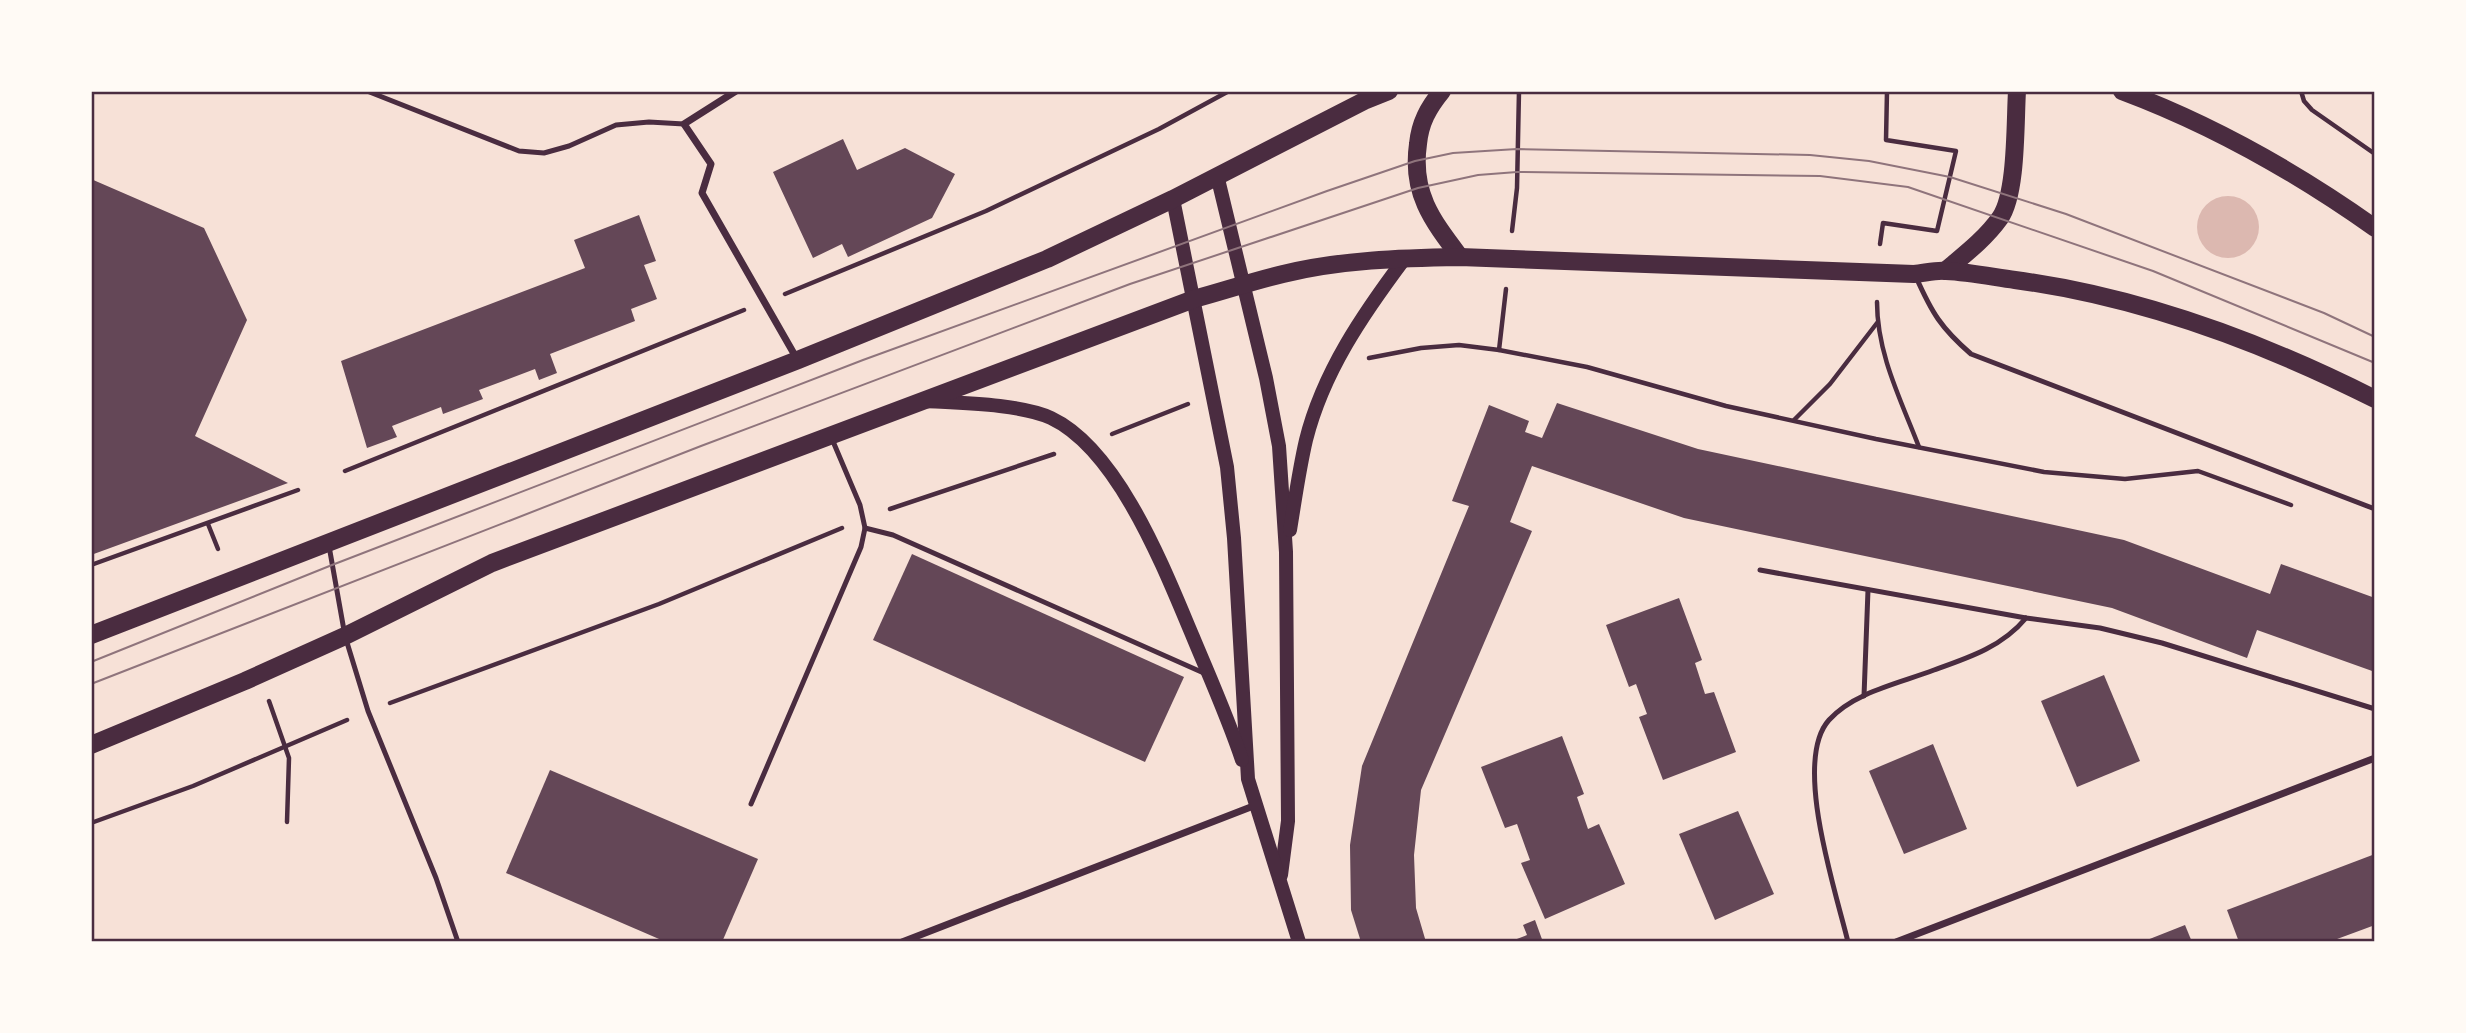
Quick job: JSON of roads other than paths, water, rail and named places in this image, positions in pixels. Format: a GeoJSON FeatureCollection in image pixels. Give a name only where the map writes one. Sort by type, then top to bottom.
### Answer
{"type":"FeatureCollection","features":[{"type":"Feature","properties":{"kind":"main road"},"geometry":{"type":"LineString","coordinates":[[91,635],[798,360],[1047,258],[1173,199],[1364,100],[1389,91]]}},
{"type":"Feature","properties":{"kind":"main road"},"geometry":{"type":"LineString","coordinates":[[1442,91],[1430,105],[1420,126],[1415,161],[1418,188],[1426,207],[1460,257]]}},
{"type":"Feature","properties":{"kind":"main road"},"geometry":{"type":"LineString","coordinates":[[1945,271],[1972,248],[2001,217],[2010,194],[2017,91]]}},
{"type":"Feature","properties":{"kind":"main road"},"geometry":{"type":"LineString","coordinates":[[2122,91],[2188,117],[2257,152],[2323,191],[2375,229]]}},
{"type":"Feature","properties":{"kind":"main road"},"geometry":{"type":"LineString","coordinates":[[1217,175],[1279,446],[1286,552],[1288,821],[1280,879]]}},
{"type":"Feature","properties":{"kind":"main road"},"geometry":{"type":"LineString","coordinates":[[1173,199],[1227,467],[1234,538],[1248,779]]}},
{"type":"Feature","properties":{"kind":"main road"},"geometry":{"type":"LineString","coordinates":[[91,745],[345,636],[492,563],[1194,299],[1284,273],[1336,265],[1405,258],[1460,257],[1914,274],[1945,271],[2051,285],[2111,297],[2172,314],[2315,369],[2375,399]]}},
{"type":"Feature","properties":{"kind":"main road"},"geometry":{"type":"LineString","coordinates":[[1286,552],[1306,440],[1319,401],[1335,364],[1367,309],[1405,258]]}},
{"type":"Feature","properties":{"kind":"main road"},"geometry":{"type":"LineString","coordinates":[[920,401],[969,403],[1050,417],[1070,429],[1111,475],[1158,554],[1225,710],[1299,942]]}},
{"type":"Feature","properties":{"kind":"street"},"geometry":{"type":"LineString","coordinates":[[736,91],[684,124],[711,164],[702,193],[798,360]]}},
{"type":"Feature","properties":{"kind":"street"},"geometry":{"type":"LineString","coordinates":[[1896,942],[2375,758]]}},
{"type":"Feature","properties":{"kind":"street"},"geometry":{"type":"LineString","coordinates":[[902,942],[1257,805]]}},
{"type":"Feature","properties":{"kind":"lane"},"geometry":{"type":"LineString","coordinates":[[367,91],[519,151],[544,153],[569,146],[617,125],[649,122],[684,124]]}},
{"type":"Feature","properties":{"kind":"lane"},"geometry":{"type":"LineString","coordinates":[[1914,274],[1936,319],[1948,334],[1971,354],[2375,509]]}},
{"type":"Feature","properties":{"kind":"lane"},"geometry":{"type":"LineString","coordinates":[[751,804],[861,547],[865,528],[860,505],[831,436]]}},
{"type":"Feature","properties":{"kind":"lane"},"geometry":{"type":"LineString","coordinates":[[865,528],[893,535],[1209,675]]}},
{"type":"Feature","properties":{"kind":"lane"},"geometry":{"type":"LineString","coordinates":[[328,542],[345,636],[368,711],[436,878],[458,942]]}},
{"type":"Feature","properties":{"kind":"lane"},"geometry":{"type":"LineString","coordinates":[[1760,570],[2026,618],[2099,628],[2162,643],[2375,709]]}},
{"type":"Feature","properties":{"kind":"lane"},"geometry":{"type":"LineString","coordinates":[[1864,696],[1868,590]]}},
{"type":"Feature","properties":{"kind":"lane"},"geometry":{"type":"LineString","coordinates":[[1848,942],[1815,801],[1814,762],[1819,738],[1827,721],[1864,696],[1972,656],[2014,632],[2026,618]]}},
{"type":"Feature","properties":{"kind":"tram line"},"geometry":{"type":"LineString","coordinates":[[91,662],[332,565],[863,360],[1327,191],[1415,161],[1453,153],[1517,149],[1810,155],[1869,161],[1950,177],[2066,214],[2324,313],[2375,337]]}},
{"type":"Feature","properties":{"kind":"tram line"},"geometry":{"type":"LineString","coordinates":[[91,684],[701,446],[1130,284],[1418,188],[1478,175],[1517,172],[1820,176],[1908,187],[2153,271],[2375,363]]}}]}
